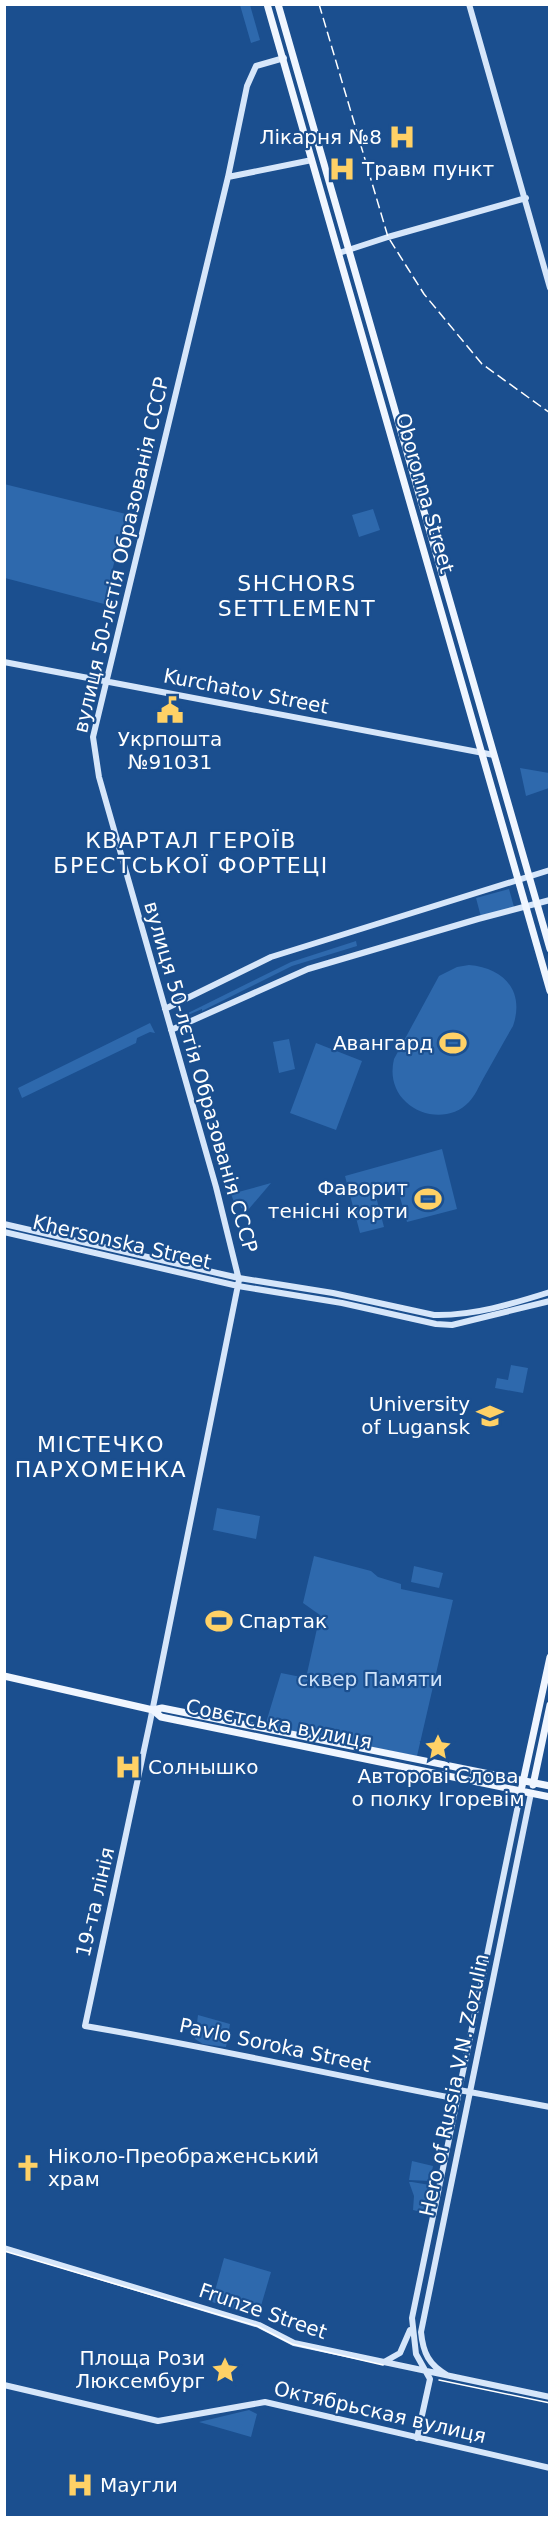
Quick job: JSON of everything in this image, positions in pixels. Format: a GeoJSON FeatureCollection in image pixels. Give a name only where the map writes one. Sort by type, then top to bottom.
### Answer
{"type":"FeatureCollection","features":[{"type":"Feature","properties":{"kind":"main road","name":"Oboronna Street"},"geometry":{"type":"LineString","coordinates":[[267,4],[483,752],[483,762],[549,991]]}},
{"type":"Feature","properties":{"kind":"main road","name":"Oboronna Street"},"geometry":{"type":"LineString","coordinates":[[278,4],[530,876],[549,949]]}},
{"type":"Feature","properties":{"kind":"main road"},"geometry":{"type":"LineString","coordinates":[[521,1791],[549,1657]]}},
{"type":"Feature","properties":{"kind":"main road","name":"Совєтська вулиця"},"geometry":{"type":"LineString","coordinates":[[4,1676],[153,1710],[161,1718],[549,1797]]}},
{"type":"Feature","properties":{"kind":"main road"},"geometry":{"type":"LineString","coordinates":[[531,1793],[549,1705]]}},
{"type":"Feature","properties":{"kind":"main road"},"geometry":{"type":"LineString","coordinates":[[153,1710],[162,1707],[549,1786]]}},
{"type":"Feature","properties":{"kind":"street"},"geometry":{"type":"LineString","coordinates":[[469,4],[526,198],[549,288]]}},
{"type":"Feature","properties":{"kind":"street","name":"вулиця 50-лєтія Образованія СССР"},"geometry":{"type":"LineString","coordinates":[[153,1710],[239,1278],[218,1193],[99,777],[93,743],[105,681],[228,177],[247,86],[253,70],[259,64],[284,58]]}},
{"type":"Feature","properties":{"kind":"street"},"geometry":{"type":"LineString","coordinates":[[228,177],[312,160]]}},
{"type":"Feature","properties":{"kind":"street"},"geometry":{"type":"LineString","coordinates":[[339,253],[526,198]]}},
{"type":"Feature","properties":{"kind":"street","name":"Kurchatov Street"},"geometry":{"type":"LineString","coordinates":[[4,662],[494,755]]}},
{"type":"Feature","properties":{"kind":"street"},"geometry":{"type":"LineString","coordinates":[[165,1010],[271,957],[549,870]]}},
{"type":"Feature","properties":{"kind":"street"},"geometry":{"type":"LineString","coordinates":[[171,1030],[308,969],[549,900]]}},
{"type":"Feature","properties":{"kind":"street","name":"Khersonska Street"},"geometry":{"type":"LineString","coordinates":[[4,1224],[239,1278],[333,1293],[434,1315],[450,1316],[487,1310],[549,1292]]}},
{"type":"Feature","properties":{"kind":"street","name":"Khersonska Street"},"geometry":{"type":"LineString","coordinates":[[4,1232],[238,1286],[342,1303],[447,1325],[549,1300]]}},
{"type":"Feature","properties":{"kind":"street","name":"19-та лінія"},"geometry":{"type":"LineString","coordinates":[[85,2026],[153,1710]]}},
{"type":"Feature","properties":{"kind":"street","name":"Hero of Russia V.N. Zozulin"},"geometry":{"type":"LineString","coordinates":[[426,2371],[416,2354],[412,2335],[412,2318],[521,1791]]}},
{"type":"Feature","properties":{"kind":"street","name":"Hero of Russia V.N. Zozulin"},"geometry":{"type":"LineString","coordinates":[[447,2375],[436,2369],[428,2358],[421,2332],[531,1793]]}},
{"type":"Feature","properties":{"kind":"street","name":"Pavlo Soroka Street"},"geometry":{"type":"LineString","coordinates":[[85,2026],[193,2045],[458,2099]]}},
{"type":"Feature","properties":{"kind":"street"},"geometry":{"type":"LineString","coordinates":[[459,2090],[549,2107]]}},
{"type":"Feature","properties":{"kind":"street","name":"Frunze Street"},"geometry":{"type":"LineString","coordinates":[[4,2248],[259,2325],[294,2343],[549,2397]]}},
{"type":"Feature","properties":{"kind":"street"},"geometry":{"type":"LineString","coordinates":[[382,2363],[400,2353],[408,2338],[412,2318]]}},
{"type":"Feature","properties":{"kind":"street"},"geometry":{"type":"LineString","coordinates":[[417,2438],[430,2379],[426,2371]]}},
{"type":"Feature","properties":{"kind":"street","name":"Октябрьская вулиця"},"geometry":{"type":"LineString","coordinates":[[4,2385],[158,2421],[265,2402],[549,2468]]}},
{"type":"Feature","properties":{"kind":"green space"},"geometry":{"type":"Polygon","coordinates":[[[240,5],[250,5],[260,40],[251,43],[240,5]]]}},
{"type":"Feature","properties":{"kind":"green space"},"geometry":{"type":"Polygon","coordinates":[[[4,484],[126,514],[104,604],[5,578],[4,484]]]}},
{"type":"Feature","properties":{"kind":"green space"},"geometry":{"type":"Polygon","coordinates":[[[373,509],[380,530],[359,537],[352,515],[373,509]]]}},
{"type":"Feature","properties":{"kind":"green space"},"geometry":{"type":"Polygon","coordinates":[[[520,768],[549,773],[549,788],[526,796],[520,768]]]}},
{"type":"Feature","properties":{"kind":"green space"},"geometry":{"type":"Polygon","coordinates":[[[509,889],[514,907],[481,917],[476,898],[509,889]]]}},
{"type":"Feature","properties":{"kind":"green space"},"geometry":{"type":"Polygon","coordinates":[[[356,941],[357,946],[292,966],[202,1011],[202,1009],[188,1015],[187,1020],[179,1023],[178,1018],[291,962],[356,941]]]}},
{"type":"Feature","properties":{"kind":"green space","name":"Авангард"},"geometry":{"type":"Polygon","coordinates":[[[469,965],[492,971],[509,984],[516,1002],[513,1026],[469,1102],[454,1112],[429,1114],[413,1107],[398,1093],[393,1077],[394,1059],[439,976],[457,967],[469,965]]]}},
{"type":"Feature","properties":{"kind":"green space"},"geometry":{"type":"Polygon","coordinates":[[[150,1023],[155,1033],[150,1032],[137,1038],[136,1043],[22,1098],[18,1088],[150,1023]]]}},
{"type":"Feature","properties":{"kind":"green space"},"geometry":{"type":"Polygon","coordinates":[[[289,1039],[295,1069],[279,1073],[273,1042],[289,1039]]]}},
{"type":"Feature","properties":{"kind":"green space"},"geometry":{"type":"Polygon","coordinates":[[[316,1043],[362,1061],[336,1130],[290,1113],[316,1043]]]}},
{"type":"Feature","properties":{"kind":"green space","name":"Фаворит тенісні корти"},"geometry":{"type":"Polygon","coordinates":[[[442,1149],[457,1209],[407,1222],[396,1183],[374,1189],[384,1227],[360,1233],[345,1176],[442,1149]]]}},
{"type":"Feature","properties":{"kind":"green space"},"geometry":{"type":"Polygon","coordinates":[[[271,1183],[248,1210],[241,1208],[239,1201],[234,1202],[231,1194],[271,1183]]]}},
{"type":"Feature","properties":{"kind":"green space"},"geometry":{"type":"Polygon","coordinates":[[[511,1365],[528,1368],[523,1393],[495,1388],[497,1378],[508,1380],[511,1365]]]}},
{"type":"Feature","properties":{"kind":"green space"},"geometry":{"type":"Polygon","coordinates":[[[217,1508],[260,1516],[256,1539],[213,1530],[217,1508]]]}},
{"type":"Feature","properties":{"kind":"green space","name":"сквер Памяти"},"geometry":{"type":"Polygon","coordinates":[[[314,1556],[371,1571],[378,1577],[401,1584],[401,1589],[453,1600],[417,1756],[265,1726],[281,1673],[306,1678],[320,1615],[303,1603],[314,1556]]]}},
{"type":"Feature","properties":{"kind":"green space"},"geometry":{"type":"Polygon","coordinates":[[[414,1566],[443,1573],[439,1588],[411,1582],[414,1566]]]}},
{"type":"Feature","properties":{"kind":"green space"},"geometry":{"type":"Polygon","coordinates":[[[198,2015],[230,2024],[226,2047],[203,2044],[195,2039],[198,2015]]]}},
{"type":"Feature","properties":{"kind":"green space"},"geometry":{"type":"Polygon","coordinates":[[[412,2161],[433,2166],[430,2181],[409,2180],[412,2161]]]}},
{"type":"Feature","properties":{"kind":"green space"},"geometry":{"type":"Polygon","coordinates":[[[409,2182],[430,2185],[426,2213],[413,2210],[414,2196],[409,2182]]]}},
{"type":"Feature","properties":{"kind":"green space"},"geometry":{"type":"Polygon","coordinates":[[[224,2258],[271,2272],[258,2316],[212,2302],[224,2258]]]}},
{"type":"Feature","properties":{"kind":"green space"},"geometry":{"type":"Polygon","coordinates":[[[249,2410],[257,2414],[251,2437],[199,2422],[249,2410]]]}},
{"type":"Feature","properties":{"kind":"tram line"},"geometry":{"type":"LineString","coordinates":[[4,2251],[257,2326],[292,2344],[383,2365]]}},
{"type":"Feature","properties":{"kind":"tram line"},"geometry":{"type":"LineString","coordinates":[[439,2380],[550,2403]]}},
{"type":"Feature","properties":{"kind":"railway"},"geometry":{"type":"LineString","coordinates":[[319,4],[388,237],[424,294],[482,364],[550,413]]}},
{"type":"Feature","properties":{"kind":"place","name":"Лікарня №8"},"geometry":{"type":"Point","coordinates":[402,137]}},
{"type":"Feature","properties":{"kind":"place","name":"Травм пункт"},"geometry":{"type":"Point","coordinates":[342,169]}},
{"type":"Feature","properties":{"kind":"place","name":"Укрпошта №91031"},"geometry":{"type":"Point","coordinates":[170,710]}},
{"type":"Feature","properties":{"kind":"place","name":"Авангард"},"geometry":{"type":"Point","coordinates":[453,1043]}},
{"type":"Feature","properties":{"kind":"place","name":"Фаворит тенісні корти"},"geometry":{"type":"Point","coordinates":[428,1199]}},
{"type":"Feature","properties":{"kind":"place","name":"University of Lugansk"},"geometry":{"type":"Point","coordinates":[490,1416]}},
{"type":"Feature","properties":{"kind":"place","name":"Спартак"},"geometry":{"type":"Point","coordinates":[219,1621]}},
{"type":"Feature","properties":{"kind":"place","name":"Авторові Слова о полку Ігоревім"},"geometry":{"type":"Point","coordinates":[438,1747]}},
{"type":"Feature","properties":{"kind":"place","name":"Солнышко"},"geometry":{"type":"Point","coordinates":[128,1767]}},
{"type":"Feature","properties":{"kind":"place","name":"Ніколо-Преображенський храм"},"geometry":{"type":"Point","coordinates":[28,2168]}},
{"type":"Feature","properties":{"kind":"place","name":"Площа Рози Люксембург"},"geometry":{"type":"Point","coordinates":[225,2370]}},
{"type":"Feature","properties":{"kind":"place","name":"Маугли"},"geometry":{"type":"Point","coordinates":[80,2485]}},
{"type":"Feature","properties":{"kind":"district","name":"SHCHORS SETTLEMENT"},"geometry":{"type":"Point","coordinates":[297,596]}},
{"type":"Feature","properties":{"kind":"district","name":"КВАРТАЛ ГЕРОЇВ БРЕСТСЬКОЇ ФОРТЕЦІ"},"geometry":{"type":"Point","coordinates":[191,852]}},
{"type":"Feature","properties":{"kind":"district","name":"МІСТЕЧКО ПАРХОМЕНКА"},"geometry":{"type":"Point","coordinates":[101,1456]}}]}
